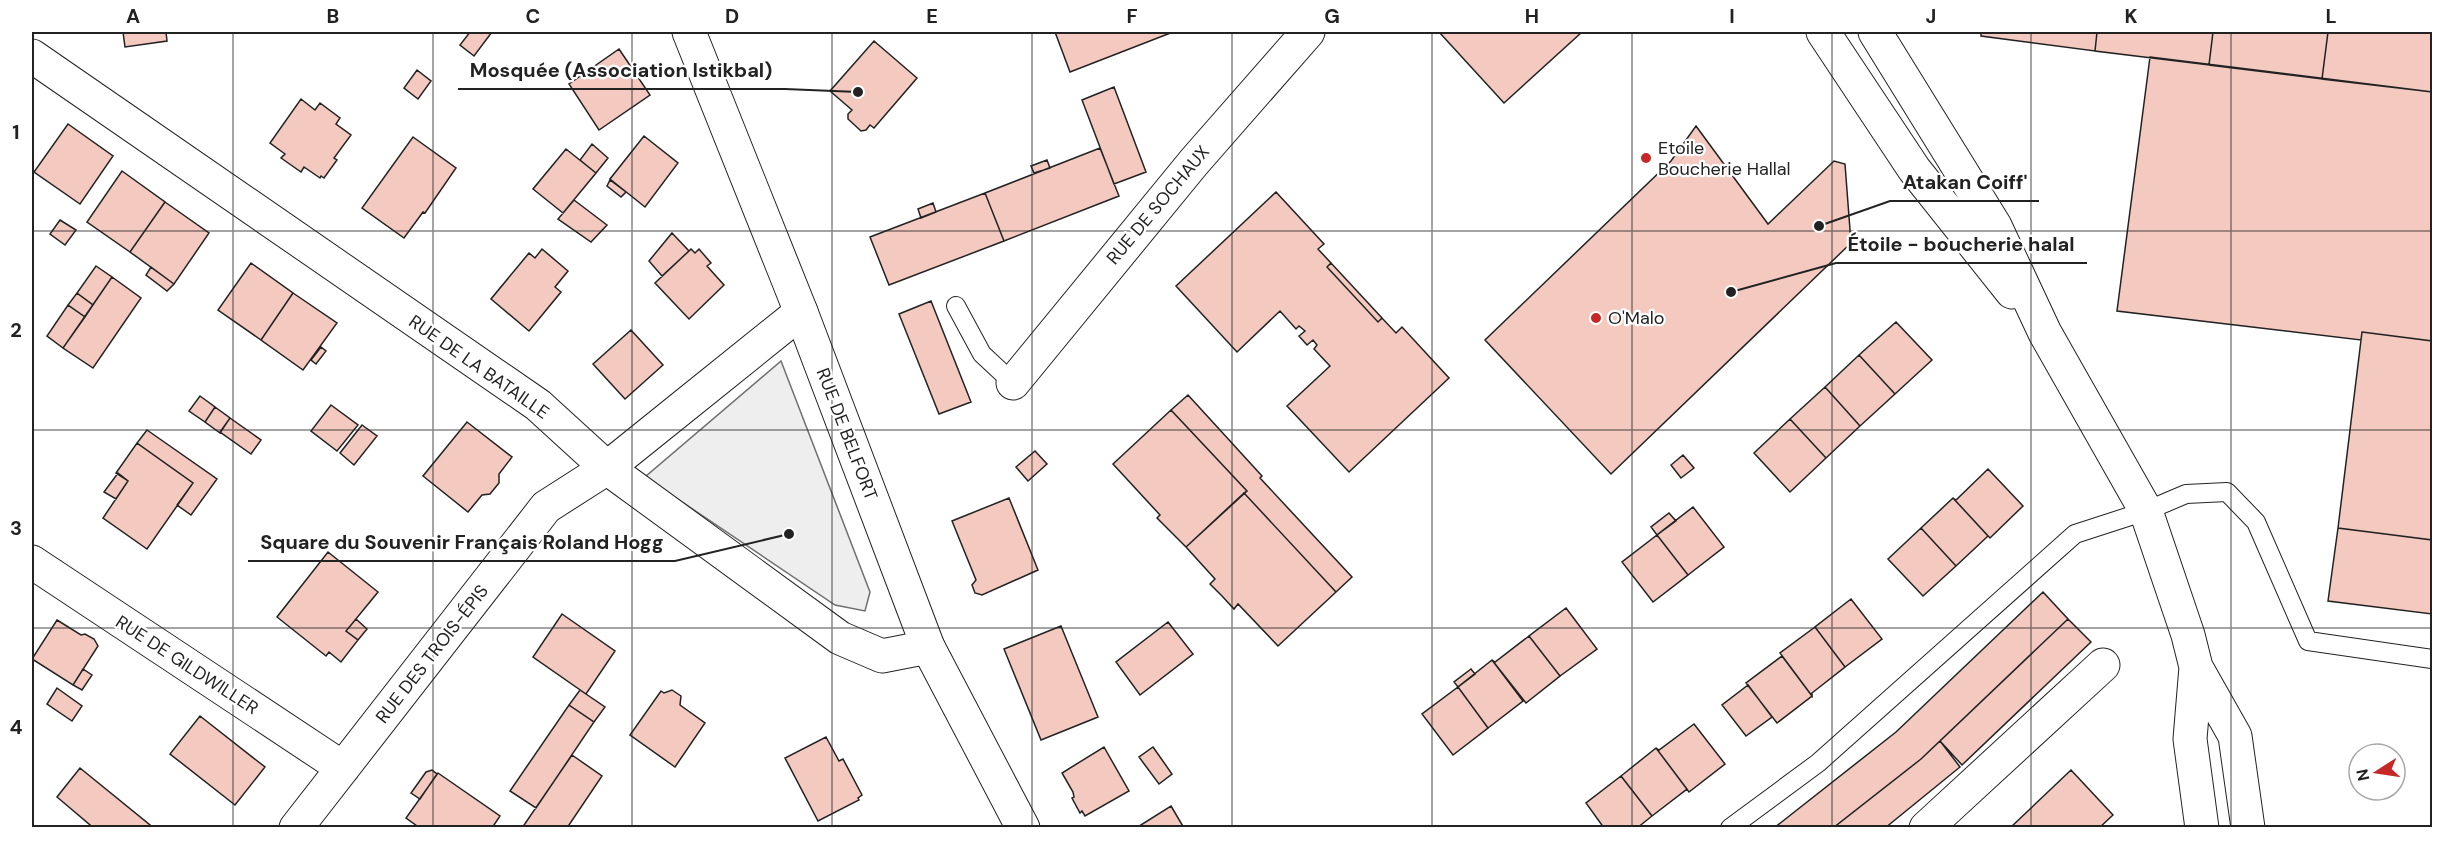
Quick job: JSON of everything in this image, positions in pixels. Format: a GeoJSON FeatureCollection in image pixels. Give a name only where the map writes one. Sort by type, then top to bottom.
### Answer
{"type":"FeatureCollection","features":[{"type":"Feature","properties":{"kind":"street","name":"RUE DE BELFORT"},"geometry":{"type":"LineString","coordinates":[[689,32],[801,312],[928,647],[1023,828]]}},
{"type":"Feature","properties":{"kind":"street","name":"RUE DE SOCHAUX"},"geometry":{"type":"LineString","coordinates":[[1013,383],[1194,162],[1308,32]]}},
{"type":"Feature","properties":{"kind":"street"},"geometry":{"type":"LineString","coordinates":[[1823,32],[1914,169],[2045,333]]}},
{"type":"Feature","properties":{"kind":"street"},"geometry":{"type":"LineString","coordinates":[[1875,32],[1995,226],[2045,333],[2146,511],[2188,635],[2196,667],[2235,736],[2248,828]]}},
{"type":"Feature","properties":{"kind":"street","name":"RUE DE LA BATAILLE"},"geometry":{"type":"LineString","coordinates":[[32,56],[538,405],[607,468],[840,638],[882,656],[928,647]]}},
{"type":"Feature","properties":{"kind":"street","name":"RUE DES TROIS-ÉPIS"},"geometry":{"type":"LineString","coordinates":[[296,828],[546,507],[607,468],[801,312]]}},
{"type":"Feature","properties":{"kind":"street","name":"RUE DE GILDWILLER"},"geometry":{"type":"LineString","coordinates":[[32,562],[343,768]]}},
{"type":"Feature","properties":{"kind":"street"},"geometry":{"type":"LineString","coordinates":[[1926,828],[2103,665]]}},
{"type":"Feature","properties":{"kind":"street"},"geometry":{"type":"LineString","coordinates":[[2196,667],[2190,739],[2202,828]]}},
{"type":"Feature","properties":{"kind":"lane"},"geometry":{"type":"LineString","coordinates":[[956,306],[982,354],[1013,383]]}},
{"type":"Feature","properties":{"kind":"lane"},"geometry":{"type":"LineString","coordinates":[[1730,828],[1818,763],[2074,534],[2146,511],[2186,494],[2227,492],[2256,522],[2308,641],[2433,659]]}},
{"type":"Feature","properties":{"kind":"shaded area"},"geometry":{"type":"Polygon","coordinates":[[[781,361],[870,592],[865,611],[835,605],[645,477],[781,361]]]}},
{"type":"Feature","properties":{"kind":"building"},"geometry":{"type":"Polygon","coordinates":[[[123,32],[166,32],[167,41],[125,47],[123,32]]]}},
{"type":"Feature","properties":{"kind":"building"},"geometry":{"type":"Polygon","coordinates":[[[470,32],[492,32],[474,56],[460,45],[470,32]]]}},
{"type":"Feature","properties":{"kind":"building"},"geometry":{"type":"Polygon","coordinates":[[[1055,32],[1173,32],[1070,72],[1055,32]]]}},
{"type":"Feature","properties":{"kind":"building"},"geometry":{"type":"Polygon","coordinates":[[[1439,32],[1582,32],[1504,103],[1439,32]]]}},
{"type":"Feature","properties":{"kind":"building"},"geometry":{"type":"Polygon","coordinates":[[[1981,32],[2097,32],[2095,51],[1981,36],[1981,32]]]}},
{"type":"Feature","properties":{"kind":"building"},"geometry":{"type":"Polygon","coordinates":[[[2097,32],[2213,32],[2209,65],[2095,51],[2097,32]]]}},
{"type":"Feature","properties":{"kind":"building"},"geometry":{"type":"Polygon","coordinates":[[[2213,32],[2328,32],[2322,79],[2209,65],[2213,32]]]}},
{"type":"Feature","properties":{"kind":"building"},"geometry":{"type":"Polygon","coordinates":[[[2328,32],[2432,32],[2432,92],[2322,79],[2328,32]]]}},
{"type":"Feature","properties":{"kind":"building"},"geometry":{"type":"Polygon","coordinates":[[[874,41],[917,78],[874,128],[870,125],[866,130],[861,131],[848,119],[848,114],[852,110],[830,91],[874,41]]]}},
{"type":"Feature","properties":{"kind":"building"},"geometry":{"type":"Polygon","coordinates":[[[619,49],[650,95],[599,130],[569,84],[619,49]]]}},
{"type":"Feature","properties":{"kind":"building"},"geometry":{"type":"Polygon","coordinates":[[[2150,57],[2432,92],[2432,341],[2362,332],[2361,340],[2117,311],[2150,57]]]}},
{"type":"Feature","properties":{"kind":"building"},"geometry":{"type":"Polygon","coordinates":[[[417,70],[431,81],[418,99],[404,88],[417,70]]]}},
{"type":"Feature","properties":{"kind":"building"},"geometry":{"type":"Polygon","coordinates":[[[1114,87],[1146,172],[1114,184],[1082,100],[1114,87]]]}},
{"type":"Feature","properties":{"kind":"building"},"geometry":{"type":"Polygon","coordinates":[[[301,99],[315,110],[320,103],[340,118],[336,124],[351,135],[334,158],[337,160],[324,178],[321,176],[320,178],[304,167],[301,172],[281,158],[285,154],[270,143],[301,99]]]}},
{"type":"Feature","properties":{"kind":"building"},"geometry":{"type":"Polygon","coordinates":[[[68,124],[113,156],[80,204],[34,172],[68,124]]]}},
{"type":"Feature","properties":{"kind":"building"},"geometry":{"type":"Polygon","coordinates":[[[1696,126],[1768,224],[1834,161],[1845,164],[1851,243],[1611,474],[1485,340],[1671,161],[1696,126]]]}},
{"type":"Feature","properties":{"kind":"building"},"geometry":{"type":"Polygon","coordinates":[[[644,136],[678,163],[645,207],[610,179],[644,136]]]}},
{"type":"Feature","properties":{"kind":"building"},"geometry":{"type":"Polygon","coordinates":[[[413,137],[456,168],[425,213],[423,212],[404,238],[362,208],[413,137]]]}},
{"type":"Feature","properties":{"kind":"building"},"geometry":{"type":"Polygon","coordinates":[[[592,144],[608,158],[596,173],[580,160],[592,144]]]}},
{"type":"Feature","properties":{"kind":"building"},"geometry":{"type":"Polygon","coordinates":[[[1100,148],[1119,196],[1004,241],[985,193],[1100,148]]]}},
{"type":"Feature","properties":{"kind":"building"},"geometry":{"type":"Polygon","coordinates":[[[566,149],[596,173],[563,213],[533,189],[566,149]]]}},
{"type":"Feature","properties":{"kind":"building"},"geometry":{"type":"Polygon","coordinates":[[[1047,160],[1050,168],[1034,173],[1031,166],[1047,160]]]}},
{"type":"Feature","properties":{"kind":"building"},"geometry":{"type":"Polygon","coordinates":[[[122,171],[165,202],[130,252],[87,222],[122,171]]]}},
{"type":"Feature","properties":{"kind":"building"},"geometry":{"type":"Polygon","coordinates":[[[610,180],[626,192],[621,197],[607,186],[610,180]]]}},
{"type":"Feature","properties":{"kind":"building"},"geometry":{"type":"Polygon","coordinates":[[[1276,192],[1324,244],[1318,249],[1331,263],[1327,267],[1378,322],[1382,318],[1396,333],[1402,327],[1449,378],[1349,472],[1287,406],[1330,366],[1314,349],[1317,345],[1313,340],[1307,345],[1299,336],[1305,331],[1299,326],[1296,329],[1280,311],[1237,352],[1176,286],[1276,192]]]}},
{"type":"Feature","properties":{"kind":"building"},"geometry":{"type":"Polygon","coordinates":[[[985,193],[1004,241],[889,285],[870,237],[985,193]]]}},
{"type":"Feature","properties":{"kind":"building"},"geometry":{"type":"Polygon","coordinates":[[[574,200],[607,225],[591,242],[558,219],[574,200]]]}},
{"type":"Feature","properties":{"kind":"building"},"geometry":{"type":"Polygon","coordinates":[[[165,202],[209,233],[174,284],[130,252],[165,202]]]}},
{"type":"Feature","properties":{"kind":"building"},"geometry":{"type":"Polygon","coordinates":[[[933,203],[936,212],[921,218],[918,209],[933,203]]]}},
{"type":"Feature","properties":{"kind":"building"},"geometry":{"type":"Polygon","coordinates":[[[60,220],[76,230],[65,245],[50,234],[60,220]]]}},
{"type":"Feature","properties":{"kind":"building"},"geometry":{"type":"Polygon","coordinates":[[[672,233],[689,251],[662,276],[649,261],[672,233]]]}},
{"type":"Feature","properties":{"kind":"building"},"geometry":{"type":"Polygon","coordinates":[[[542,249],[568,271],[555,287],[561,292],[529,331],[491,299],[529,253],[535,258],[542,249]]]}},
{"type":"Feature","properties":{"kind":"building"},"geometry":{"type":"Polygon","coordinates":[[[691,249],[695,253],[699,249],[711,263],[707,266],[724,285],[689,319],[655,283],[691,249]]]}},
{"type":"Feature","properties":{"kind":"building"},"geometry":{"type":"Polygon","coordinates":[[[251,263],[293,293],[261,340],[218,310],[251,263]]]}},
{"type":"Feature","properties":{"kind":"building"},"geometry":{"type":"Polygon","coordinates":[[[1331,263],[1382,318],[1378,322],[1327,267],[1331,263]]]}},
{"type":"Feature","properties":{"kind":"building"},"geometry":{"type":"Polygon","coordinates":[[[96,266],[112,277],[93,305],[77,293],[96,266]]]}},
{"type":"Feature","properties":{"kind":"building"},"geometry":{"type":"Polygon","coordinates":[[[151,267],[174,284],[167,291],[146,275],[151,267]]]}},
{"type":"Feature","properties":{"kind":"building"},"geometry":{"type":"Polygon","coordinates":[[[112,277],[141,298],[93,368],[63,348],[112,277]]]}},
{"type":"Feature","properties":{"kind":"building"},"geometry":{"type":"Polygon","coordinates":[[[77,293],[93,305],[85,317],[68,305],[77,293]]]}},
{"type":"Feature","properties":{"kind":"building"},"geometry":{"type":"Polygon","coordinates":[[[293,293],[337,323],[303,370],[261,340],[293,293]]]}},
{"type":"Feature","properties":{"kind":"building"},"geometry":{"type":"Polygon","coordinates":[[[931,301],[971,402],[939,414],[899,314],[931,301]]]}},
{"type":"Feature","properties":{"kind":"building"},"geometry":{"type":"Polygon","coordinates":[[[68,305],[85,317],[63,348],[47,336],[68,305]]]}},
{"type":"Feature","properties":{"kind":"building"},"geometry":{"type":"Polygon","coordinates":[[[1896,322],[1932,360],[1895,394],[1859,355],[1896,322]]]}},
{"type":"Feature","properties":{"kind":"building"},"geometry":{"type":"Polygon","coordinates":[[[631,330],[663,365],[625,399],[593,364],[631,330]]]}},
{"type":"Feature","properties":{"kind":"building"},"geometry":{"type":"Polygon","coordinates":[[[2362,332],[2432,341],[2432,540],[2338,528],[2362,332]]]}},
{"type":"Feature","properties":{"kind":"building"},"geometry":{"type":"Polygon","coordinates":[[[321,347],[326,351],[316,364],[311,360],[321,347]]]}},
{"type":"Feature","properties":{"kind":"building"},"geometry":{"type":"Polygon","coordinates":[[[1859,355],[1895,394],[1860,426],[1825,387],[1859,355]]]}},
{"type":"Feature","properties":{"kind":"building"},"geometry":{"type":"Polygon","coordinates":[[[1825,387],[1860,426],[1826,458],[1790,419],[1825,387]]]}},
{"type":"Feature","properties":{"kind":"building"},"geometry":{"type":"Polygon","coordinates":[[[1188,395],[1262,476],[1260,478],[1352,577],[1336,592],[1244,493],[1247,491],[1171,410],[1188,395]]]}},
{"type":"Feature","properties":{"kind":"building"},"geometry":{"type":"Polygon","coordinates":[[[200,396],[215,407],[205,422],[189,411],[200,396]]]}},
{"type":"Feature","properties":{"kind":"building"},"geometry":{"type":"Polygon","coordinates":[[[331,405],[358,425],[337,451],[311,431],[331,405]]]}},
{"type":"Feature","properties":{"kind":"building"},"geometry":{"type":"Polygon","coordinates":[[[215,407],[230,418],[220,433],[205,422],[215,407]]]}},
{"type":"Feature","properties":{"kind":"building"},"geometry":{"type":"Polygon","coordinates":[[[1171,410],[1247,491],[1186,547],[1157,518],[1160,515],[1113,464],[1171,410]]]}},
{"type":"Feature","properties":{"kind":"building"},"geometry":{"type":"Polygon","coordinates":[[[230,418],[261,440],[251,454],[220,432],[230,418]]]}},
{"type":"Feature","properties":{"kind":"building"},"geometry":{"type":"Polygon","coordinates":[[[1790,419],[1826,458],[1790,492],[1754,453],[1790,419]]]}},
{"type":"Feature","properties":{"kind":"building"},"geometry":{"type":"Polygon","coordinates":[[[467,422],[512,457],[499,474],[499,483],[490,494],[482,495],[468,512],[423,476],[467,422]]]}},
{"type":"Feature","properties":{"kind":"building"},"geometry":{"type":"Polygon","coordinates":[[[362,425],[377,436],[354,465],[340,453],[362,425]]]}},
{"type":"Feature","properties":{"kind":"building"},"geometry":{"type":"Polygon","coordinates":[[[147,430],[217,479],[191,515],[177,505],[193,483],[137,443],[147,430]]]}},
{"type":"Feature","properties":{"kind":"building"},"geometry":{"type":"Polygon","coordinates":[[[137,443],[193,483],[147,549],[103,518],[128,481],[116,473],[137,443]]]}},
{"type":"Feature","properties":{"kind":"building"},"geometry":{"type":"Polygon","coordinates":[[[1035,451],[1047,464],[1028,481],[1016,467],[1035,451]]]}},
{"type":"Feature","properties":{"kind":"building"},"geometry":{"type":"Polygon","coordinates":[[[1683,455],[1694,468],[1681,478],[1671,465],[1683,455]]]}},
{"type":"Feature","properties":{"kind":"building"},"geometry":{"type":"Polygon","coordinates":[[[1988,469],[2023,506],[1990,538],[1953,498],[1956,500],[1988,469]]]}},
{"type":"Feature","properties":{"kind":"building"},"geometry":{"type":"Polygon","coordinates":[[[118,473],[128,481],[116,499],[104,492],[118,473]]]}},
{"type":"Feature","properties":{"kind":"building"},"geometry":{"type":"Polygon","coordinates":[[[1244,493],[1336,592],[1278,646],[1238,604],[1234,609],[1210,584],[1215,579],[1186,547],[1244,493]]]}},
{"type":"Feature","properties":{"kind":"building"},"geometry":{"type":"Polygon","coordinates":[[[1009,498],[1038,570],[982,595],[975,593],[972,585],[976,580],[952,521],[1009,498]]]}},
{"type":"Feature","properties":{"kind":"building"},"geometry":{"type":"Polygon","coordinates":[[[1953,498],[1988,536],[1956,566],[1921,528],[1953,498]]]}},
{"type":"Feature","properties":{"kind":"building"},"geometry":{"type":"Polygon","coordinates":[[[1693,507],[1724,547],[1688,575],[1657,535],[1693,507]]]}},
{"type":"Feature","properties":{"kind":"building"},"geometry":{"type":"Polygon","coordinates":[[[1669,513],[1676,521],[1657,535],[1651,527],[1669,513]]]}},
{"type":"Feature","properties":{"kind":"building"},"geometry":{"type":"Polygon","coordinates":[[[1921,528],[1956,566],[1923,596],[1888,559],[1921,528]]]}},
{"type":"Feature","properties":{"kind":"building"},"geometry":{"type":"Polygon","coordinates":[[[2338,528],[2432,540],[2432,614],[2328,601],[2338,528]]]}},
{"type":"Feature","properties":{"kind":"building"},"geometry":{"type":"Polygon","coordinates":[[[1657,535],[1688,575],[1653,602],[1622,562],[1657,535]]]}},
{"type":"Feature","properties":{"kind":"building"},"geometry":{"type":"Polygon","coordinates":[[[328,552],[378,592],[346,631],[358,640],[341,662],[329,652],[326,656],[277,617],[328,552]]]}},
{"type":"Feature","properties":{"kind":"building"},"geometry":{"type":"Polygon","coordinates":[[[2043,592],[2068,619],[1921,759],[1833,828],[1774,828],[1896,732],[2043,592]]]}},
{"type":"Feature","properties":{"kind":"building"},"geometry":{"type":"Polygon","coordinates":[[[1851,599],[1882,639],[1845,667],[1815,627],[1851,599]]]}},
{"type":"Feature","properties":{"kind":"building"},"geometry":{"type":"Polygon","coordinates":[[[1566,608],[1597,649],[1560,676],[1529,636],[1566,608]]]}},
{"type":"Feature","properties":{"kind":"building"},"geometry":{"type":"Polygon","coordinates":[[[562,614],[615,651],[586,694],[533,657],[562,614]]]}},
{"type":"Feature","properties":{"kind":"building"},"geometry":{"type":"Polygon","coordinates":[[[356,619],[367,629],[358,640],[346,631],[356,619]]]}},
{"type":"Feature","properties":{"kind":"building"},"geometry":{"type":"Polygon","coordinates":[[[2068,619],[2091,642],[1962,765],[1940,741],[2068,619]]]}},
{"type":"Feature","properties":{"kind":"building"},"geometry":{"type":"Polygon","coordinates":[[[57,620],[81,635],[85,634],[94,639],[98,646],[73,685],[32,659],[57,620]]]}},
{"type":"Feature","properties":{"kind":"building"},"geometry":{"type":"Polygon","coordinates":[[[1168,622],[1193,654],[1140,695],[1116,662],[1168,622]]]}},
{"type":"Feature","properties":{"kind":"building"},"geometry":{"type":"Polygon","coordinates":[[[1061,626],[1098,717],[1041,740],[1004,649],[1061,626]]]}},
{"type":"Feature","properties":{"kind":"building"},"geometry":{"type":"Polygon","coordinates":[[[1815,627],[1845,667],[1812,693],[1812,696],[1780,653],[1815,627]]]}},
{"type":"Feature","properties":{"kind":"building"},"geometry":{"type":"Polygon","coordinates":[[[1529,636],[1560,676],[1526,703],[1492,660],[1495,662],[1529,636]]]}},
{"type":"Feature","properties":{"kind":"building"},"geometry":{"type":"Polygon","coordinates":[[[1782,656],[1812,696],[1777,723],[1746,683],[1782,656]]]}},
{"type":"Feature","properties":{"kind":"building"},"geometry":{"type":"Polygon","coordinates":[[[1492,660],[1523,701],[1488,728],[1458,687],[1492,660]]]}},
{"type":"Feature","properties":{"kind":"building"},"geometry":{"type":"Polygon","coordinates":[[[83,669],[92,675],[82,690],[73,685],[83,669]]]}},
{"type":"Feature","properties":{"kind":"building"},"geometry":{"type":"Polygon","coordinates":[[[1471,669],[1475,674],[1458,687],[1454,682],[1471,669]]]}},
{"type":"Feature","properties":{"kind":"building"},"geometry":{"type":"Polygon","coordinates":[[[1748,685],[1772,717],[1746,736],[1722,705],[1748,685]]]}},
{"type":"Feature","properties":{"kind":"building"},"geometry":{"type":"Polygon","coordinates":[[[1458,687],[1488,728],[1453,755],[1422,714],[1458,687]]]}},
{"type":"Feature","properties":{"kind":"building"},"geometry":{"type":"Polygon","coordinates":[[[57,688],[82,706],[72,721],[47,704],[57,688]]]}},
{"type":"Feature","properties":{"kind":"building"},"geometry":{"type":"Polygon","coordinates":[[[580,690],[605,707],[594,722],[569,705],[580,690]]]}},
{"type":"Feature","properties":{"kind":"building"},"geometry":{"type":"Polygon","coordinates":[[[672,690],[681,696],[680,705],[705,723],[675,767],[630,735],[661,691],[664,693],[672,690]]]}},
{"type":"Feature","properties":{"kind":"building"},"geometry":{"type":"Polygon","coordinates":[[[569,705],[594,722],[536,808],[510,791],[569,705]]]}},
{"type":"Feature","properties":{"kind":"building"},"geometry":{"type":"Polygon","coordinates":[[[200,716],[265,767],[235,805],[170,754],[200,716]]]}},
{"type":"Feature","properties":{"kind":"building"},"geometry":{"type":"Polygon","coordinates":[[[1694,724],[1725,764],[1689,792],[1656,748],[1659,750],[1694,724]]]}},
{"type":"Feature","properties":{"kind":"building"},"geometry":{"type":"Polygon","coordinates":[[[826,737],[839,761],[843,759],[862,795],[858,798],[859,800],[818,821],[785,758],[826,737]]]}},
{"type":"Feature","properties":{"kind":"building"},"geometry":{"type":"Polygon","coordinates":[[[1940,741],[1960,767],[1885,828],[1833,828],[1921,759],[1940,741]]]}},
{"type":"Feature","properties":{"kind":"building"},"geometry":{"type":"Polygon","coordinates":[[[1104,747],[1129,791],[1085,816],[1082,811],[1080,813],[1072,798],[1074,797],[1073,792],[1062,773],[1104,747]]]}},
{"type":"Feature","properties":{"kind":"building"},"geometry":{"type":"Polygon","coordinates":[[[1153,747],[1172,774],[1159,784],[1139,757],[1153,747]]]}},
{"type":"Feature","properties":{"kind":"building"},"geometry":{"type":"Polygon","coordinates":[[[1656,748],[1687,789],[1652,816],[1621,776],[1656,748]]]}},
{"type":"Feature","properties":{"kind":"building"},"geometry":{"type":"Polygon","coordinates":[[[572,755],[602,776],[567,828],[522,828],[572,755]]]}},
{"type":"Feature","properties":{"kind":"building"},"geometry":{"type":"Polygon","coordinates":[[[80,768],[150,825],[148,828],[88,828],[90,825],[57,797],[80,768]]]}},
{"type":"Feature","properties":{"kind":"building"},"geometry":{"type":"Polygon","coordinates":[[[432,770],[437,774],[420,799],[411,793],[426,772],[432,770]]]}},
{"type":"Feature","properties":{"kind":"building"},"geometry":{"type":"Polygon","coordinates":[[[2071,770],[2113,815],[2099,828],[2010,828],[2071,770]]]}},
{"type":"Feature","properties":{"kind":"building"},"geometry":{"type":"Polygon","coordinates":[[[438,773],[500,816],[492,828],[420,828],[406,818],[438,773]]]}},
{"type":"Feature","properties":{"kind":"building"},"geometry":{"type":"Polygon","coordinates":[[[1621,776],[1652,816],[1637,828],[1604,828],[1586,803],[1621,776]]]}},
{"type":"Feature","properties":{"kind":"building"},"geometry":{"type":"Polygon","coordinates":[[[1171,806],[1184,828],[1136,828],[1171,806]]]}},
{"type":"Feature","properties":{"kind":"place","name":"Mosquée (Association Istikbal)"},"geometry":{"type":"Point","coordinates":[858,92]}},
{"type":"Feature","properties":{"kind":"place","name":"Etoile Boucherie Hallal"},"geometry":{"type":"Point","coordinates":[1646,158]}},
{"type":"Feature","properties":{"kind":"place","name":"Atakan Coiff'"},"geometry":{"type":"Point","coordinates":[1819,226]}},
{"type":"Feature","properties":{"kind":"place","name":"Étoile - boucherie halal"},"geometry":{"type":"Point","coordinates":[1731,292]}},
{"type":"Feature","properties":{"kind":"place","name":"O'Malo"},"geometry":{"type":"Point","coordinates":[1596,318]}},
{"type":"Feature","properties":{"kind":"place","name":"Square du Souvenir Français Roland Hogg"},"geometry":{"type":"Point","coordinates":[789,534]}}]}
